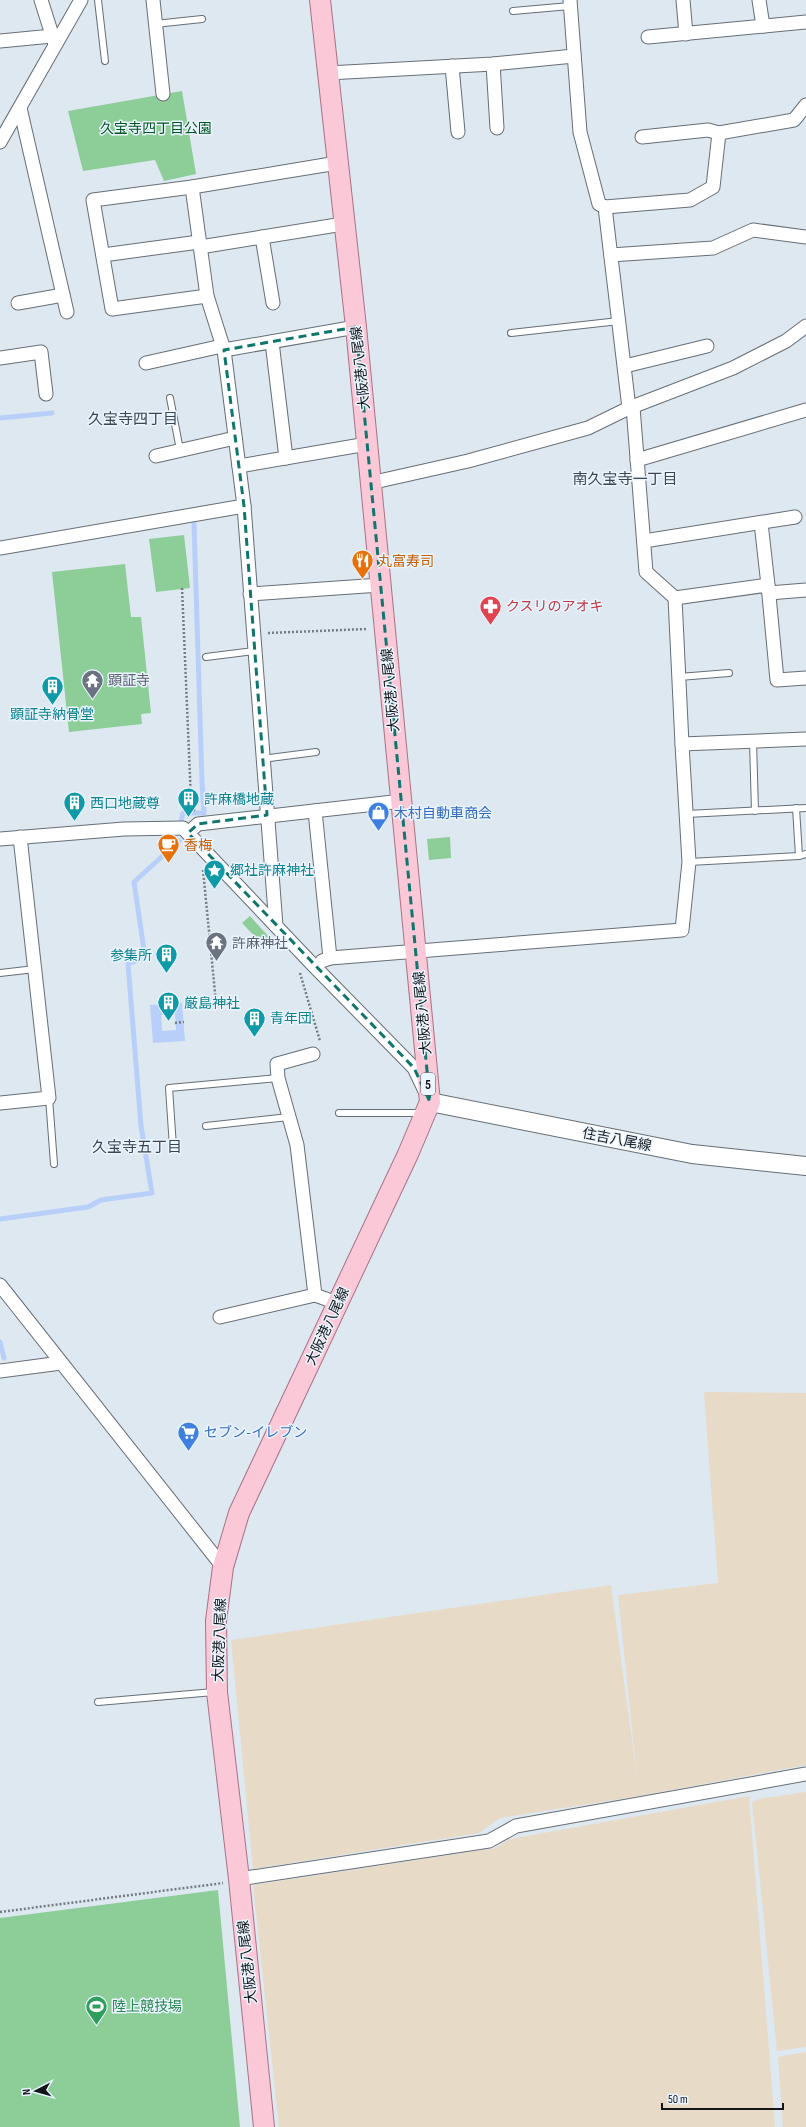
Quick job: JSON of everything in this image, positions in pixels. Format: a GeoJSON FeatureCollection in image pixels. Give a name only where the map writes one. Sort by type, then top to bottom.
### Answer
{"type":"FeatureCollection","features":[{"type":"Feature","properties":{"kind":"main road","name":"大阪港八尾線"},"geometry":{"type":"LineString","coordinates":[[264,2127],[239,1879],[217,1692],[216,1621],[223,1567],[239,1513],[408,1154],[427,1107],[417,951],[384,628],[356,327],[320,0]]}},
{"type":"Feature","properties":{"kind":"main road","name":"住吉八尾線"},"geometry":{"type":"LineString","coordinates":[[427,1107],[692,1154],[806,1166]]}},
{"type":"Feature","properties":{"kind":"street"},"geometry":{"type":"LineString","coordinates":[[41,0],[53,40]]}},
{"type":"Feature","properties":{"kind":"street"},"geometry":{"type":"LineString","coordinates":[[0,142],[20,108],[53,40],[81,0]]}},
{"type":"Feature","properties":{"kind":"street"},"geometry":{"type":"LineString","coordinates":[[153,0],[163,94]]}},
{"type":"Feature","properties":{"kind":"street"},"geometry":{"type":"LineString","coordinates":[[683,0],[686,34]]}},
{"type":"Feature","properties":{"kind":"street"},"geometry":{"type":"LineString","coordinates":[[759,0],[763,26]]}},
{"type":"Feature","properties":{"kind":"street"},"geometry":{"type":"LineString","coordinates":[[570,3],[580,132],[599,204],[605,207],[690,200],[714,187],[719,133]]}},
{"type":"Feature","properties":{"kind":"street"},"geometry":{"type":"LineString","coordinates":[[648,37],[806,22]]}},
{"type":"Feature","properties":{"kind":"street"},"geometry":{"type":"LineString","coordinates":[[0,41],[53,40]]}},
{"type":"Feature","properties":{"kind":"street"},"geometry":{"type":"LineString","coordinates":[[328,74],[493,64],[574,56]]}},
{"type":"Feature","properties":{"kind":"street"},"geometry":{"type":"LineString","coordinates":[[493,64],[497,128]]}},
{"type":"Feature","properties":{"kind":"street"},"geometry":{"type":"LineString","coordinates":[[452,66],[458,132]]}},
{"type":"Feature","properties":{"kind":"street"},"geometry":{"type":"LineString","coordinates":[[642,137],[708,130],[719,133],[794,120],[806,105]]}},
{"type":"Feature","properties":{"kind":"street"},"geometry":{"type":"LineString","coordinates":[[20,108],[67,312]]}},
{"type":"Feature","properties":{"kind":"street"},"geometry":{"type":"LineString","coordinates":[[207,296],[112,309],[93,200],[192,187],[337,163]]}},
{"type":"Feature","properties":{"kind":"street"},"geometry":{"type":"LineString","coordinates":[[192,187],[207,296],[223,348],[244,506],[262,759],[276,926]]}},
{"type":"Feature","properties":{"kind":"street"},"geometry":{"type":"LineString","coordinates":[[313,965],[330,958],[682,930],[690,862],[682,744],[675,598],[646,572],[637,460],[605,207]]}},
{"type":"Feature","properties":{"kind":"street"},"geometry":{"type":"LineString","coordinates":[[103,255],[262,237],[344,224]]}},
{"type":"Feature","properties":{"kind":"street"},"geometry":{"type":"LineString","coordinates":[[611,255],[713,248],[753,230],[806,237]]}},
{"type":"Feature","properties":{"kind":"street"},"geometry":{"type":"LineString","coordinates":[[262,237],[273,303]]}},
{"type":"Feature","properties":{"kind":"street"},"geometry":{"type":"LineString","coordinates":[[18,303],[63,295]]}},
{"type":"Feature","properties":{"kind":"street"},"geometry":{"type":"LineString","coordinates":[[370,483],[468,461],[588,428],[631,408],[733,368],[786,341],[806,326]]}},
{"type":"Feature","properties":{"kind":"street"},"geometry":{"type":"LineString","coordinates":[[146,363],[223,348],[272,342],[356,327]]}},
{"type":"Feature","properties":{"kind":"street"},"geometry":{"type":"LineString","coordinates":[[272,342],[286,458]]}},
{"type":"Feature","properties":{"kind":"street"},"geometry":{"type":"LineString","coordinates":[[625,366],[707,346]]}},
{"type":"Feature","properties":{"kind":"street"},"geometry":{"type":"LineString","coordinates":[[0,358],[41,352],[46,394]]}},
{"type":"Feature","properties":{"kind":"street"},"geometry":{"type":"LineString","coordinates":[[637,460],[806,410]]}},
{"type":"Feature","properties":{"kind":"street"},"geometry":{"type":"LineString","coordinates":[[156,456],[235,438]]}},
{"type":"Feature","properties":{"kind":"street"},"geometry":{"type":"LineString","coordinates":[[239,466],[367,444]]}},
{"type":"Feature","properties":{"kind":"street"},"geometry":{"type":"LineString","coordinates":[[0,548],[244,506]]}},
{"type":"Feature","properties":{"kind":"street"},"geometry":{"type":"LineString","coordinates":[[644,541],[795,517]]}},
{"type":"Feature","properties":{"kind":"street"},"geometry":{"type":"LineString","coordinates":[[761,523],[777,680],[806,678]]}},
{"type":"Feature","properties":{"kind":"street"},"geometry":{"type":"LineString","coordinates":[[250,594],[380,585]]}},
{"type":"Feature","properties":{"kind":"street"},"geometry":{"type":"LineString","coordinates":[[675,598],[768,589],[806,590]]}},
{"type":"Feature","properties":{"kind":"street"},"geometry":{"type":"LineString","coordinates":[[682,744],[806,739]]}},
{"type":"Feature","properties":{"kind":"street"},"geometry":{"type":"LineString","coordinates":[[188,833],[198,824],[267,815],[393,802]]}},
{"type":"Feature","properties":{"kind":"street"},"geometry":{"type":"LineString","coordinates":[[315,811],[330,958]]}},
{"type":"Feature","properties":{"kind":"street"},"geometry":{"type":"LineString","coordinates":[[0,839],[124,829],[183,828],[313,965],[414,1068],[427,1107]]}},
{"type":"Feature","properties":{"kind":"street"},"geometry":{"type":"LineString","coordinates":[[0,1103],[49,1098],[20,837]]}},
{"type":"Feature","properties":{"kind":"street"},"geometry":{"type":"LineString","coordinates":[[313,1054],[277,1064],[278,1078],[297,1145],[315,1295]]}},
{"type":"Feature","properties":{"kind":"street"},"geometry":{"type":"LineString","coordinates":[[2,1290],[114,1427],[223,1567]]}},
{"type":"Feature","properties":{"kind":"street"},"geometry":{"type":"LineString","coordinates":[[220,1317],[315,1295],[337,1303]]}},
{"type":"Feature","properties":{"kind":"street"},"geometry":{"type":"LineString","coordinates":[[0,1371],[61,1363]]}},
{"type":"Feature","properties":{"kind":"street"},"geometry":{"type":"LineString","coordinates":[[239,1879],[489,1841],[516,1826],[806,1774]]}},
{"type":"Feature","properties":{"kind":"lane"},"geometry":{"type":"LineString","coordinates":[[98,0],[105,61]]}},
{"type":"Feature","properties":{"kind":"lane"},"geometry":{"type":"LineString","coordinates":[[513,11],[570,3]]}},
{"type":"Feature","properties":{"kind":"lane"},"geometry":{"type":"LineString","coordinates":[[155,24],[202,19]]}},
{"type":"Feature","properties":{"kind":"lane"},"geometry":{"type":"LineString","coordinates":[[511,333],[619,321]]}},
{"type":"Feature","properties":{"kind":"lane"},"geometry":{"type":"LineString","coordinates":[[170,398],[180,450]]}},
{"type":"Feature","properties":{"kind":"lane"},"geometry":{"type":"LineString","coordinates":[[206,657],[254,651]]}},
{"type":"Feature","properties":{"kind":"lane"},"geometry":{"type":"LineString","coordinates":[[679,677],[729,673]]}},
{"type":"Feature","properties":{"kind":"lane"},"geometry":{"type":"LineString","coordinates":[[753,741],[755,811]]}},
{"type":"Feature","properties":{"kind":"lane"},"geometry":{"type":"LineString","coordinates":[[262,759],[316,752]]}},
{"type":"Feature","properties":{"kind":"lane"},"geometry":{"type":"LineString","coordinates":[[796,808],[799,856]]}},
{"type":"Feature","properties":{"kind":"lane"},"geometry":{"type":"LineString","coordinates":[[687,814],[806,808]]}},
{"type":"Feature","properties":{"kind":"lane"},"geometry":{"type":"LineString","coordinates":[[690,862],[799,856],[806,854]]}},
{"type":"Feature","properties":{"kind":"lane"},"geometry":{"type":"LineString","coordinates":[[0,973],[35,969]]}},
{"type":"Feature","properties":{"kind":"lane"},"geometry":{"type":"LineString","coordinates":[[173,1147],[169,1088],[278,1078]]}},
{"type":"Feature","properties":{"kind":"lane"},"geometry":{"type":"LineString","coordinates":[[49,1098],[54,1164]]}},
{"type":"Feature","properties":{"kind":"lane"},"geometry":{"type":"LineString","coordinates":[[339,1113],[427,1107]]}},
{"type":"Feature","properties":{"kind":"lane"},"geometry":{"type":"LineString","coordinates":[[206,1126],[289,1117]]}},
{"type":"Feature","properties":{"kind":"lane"},"geometry":{"type":"LineString","coordinates":[[98,1702],[217,1692]]}},
{"type":"Feature","properties":{"kind":"path"},"geometry":{"type":"LineString","coordinates":[[182,588],[191,800],[190,806],[194,808]]}},
{"type":"Feature","properties":{"kind":"path"},"geometry":{"type":"LineString","coordinates":[[253,634],[384,628]]}},
{"type":"Feature","properties":{"kind":"path"},"geometry":{"type":"LineString","coordinates":[[201,846],[216,1003]]}},
{"type":"Feature","properties":{"kind":"path"},"geometry":{"type":"LineString","coordinates":[[297,948],[295,954],[322,1049],[313,1054]]}},
{"type":"Feature","properties":{"kind":"path"},"geometry":{"type":"LineString","coordinates":[[175,1023],[184,1022]]}},
{"type":"Feature","properties":{"kind":"path"},"geometry":{"type":"LineString","coordinates":[[0,1912],[215,1885],[239,1879]]}},
{"type":"Feature","properties":{"kind":"highlighted area"},"geometry":{"type":"Polygon","coordinates":[[[356,327],[430,1102],[414,1068],[188,833],[198,824],[267,815],[244,506],[224,350],[356,327]]]}},
{"type":"Feature","properties":{"kind":"shaded area"},"geometry":{"type":"Polygon","coordinates":[[[704,1392],[806,1393],[806,1765],[639,1796],[500,1818],[479,1833],[253,1869],[231,1640],[611,1585],[637,1777],[618,1595],[718,1583],[704,1392]]]}},
{"type":"Feature","properties":{"kind":"shaded area"},"geometry":{"type":"Polygon","coordinates":[[[806,1792],[806,2047],[777,2051],[752,1802],[759,1799],[806,1792]]]}},
{"type":"Feature","properties":{"kind":"shaded area"},"geometry":{"type":"Polygon","coordinates":[[[749,1796],[775,2127],[279,2127],[253,1885],[496,1848],[510,1839],[749,1796]]]}},
{"type":"Feature","properties":{"kind":"shaded area"},"geometry":{"type":"Polygon","coordinates":[[[806,2052],[806,2127],[783,2127],[778,2057],[806,2052]]]}},
{"type":"Feature","properties":{"kind":"green space","name":"久宝寺四丁目公園"},"geometry":{"type":"Polygon","coordinates":[[[182,91],[196,174],[164,181],[155,160],[83,171],[68,111],[182,91]]]}},
{"type":"Feature","properties":{"kind":"green space"},"geometry":{"type":"Polygon","coordinates":[[[184,535],[190,588],[156,592],[149,539],[184,535]]]}},
{"type":"Feature","properties":{"kind":"green space"},"geometry":{"type":"Polygon","coordinates":[[[125,564],[131,617],[141,617],[151,713],[141,714],[142,724],[69,732],[52,572],[125,564]]]}},
{"type":"Feature","properties":{"kind":"green space"},"geometry":{"type":"Polygon","coordinates":[[[450,837],[451,858],[429,860],[427,839],[450,837]]]}},
{"type":"Feature","properties":{"kind":"green space"},"geometry":{"type":"Polygon","coordinates":[[[250,916],[269,937],[261,943],[242,923],[250,916]]]}},
{"type":"Feature","properties":{"kind":"green space","name":"陸上競技場"},"geometry":{"type":"Polygon","coordinates":[[[218,1890],[240,2127],[0,2127],[0,1918],[218,1890]]]}},
{"type":"Feature","properties":{"kind":"water"},"geometry":{"type":"Polygon","coordinates":[[[182,1003],[185,1041],[153,1043],[150,1005],[182,1003]],[[175,1014],[161,1015],[162,1031],[176,1030],[175,1014]]]}},
{"type":"Feature","properties":{"kind":"waterway"},"geometry":{"type":"LineString","coordinates":[[0,418],[52,413]]}},
{"type":"Feature","properties":{"kind":"waterway"},"geometry":{"type":"LineString","coordinates":[[181,821],[183,813],[204,813],[194,524]]}},
{"type":"Feature","properties":{"kind":"waterway"},"geometry":{"type":"LineString","coordinates":[[0,1219],[88,1207],[101,1200],[152,1193],[141,1126],[128,964],[145,957],[134,882],[179,841]]}},
{"type":"Feature","properties":{"kind":"waterway"},"geometry":{"type":"LineString","coordinates":[[0,1342],[4,1358]]}},
{"type":"Feature","properties":{"kind":"place","name":"丸富寿司"},"geometry":{"type":"Point","coordinates":[363,580]}},
{"type":"Feature","properties":{"kind":"place","name":"クスリのアオキ"},"geometry":{"type":"Point","coordinates":[491,626]}},
{"type":"Feature","properties":{"kind":"place","name":"顕証寺"},"geometry":{"type":"Point","coordinates":[92,700]}},
{"type":"Feature","properties":{"kind":"place","name":"顕証寺納骨堂"},"geometry":{"type":"Point","coordinates":[52,706]}},
{"type":"Feature","properties":{"kind":"place","name":"許麻橋地蔵"},"geometry":{"type":"Point","coordinates":[188,818]}},
{"type":"Feature","properties":{"kind":"place","name":"西口地蔵尊"},"geometry":{"type":"Point","coordinates":[74,822]}},
{"type":"Feature","properties":{"kind":"place","name":"木村自動車商会"},"geometry":{"type":"Point","coordinates":[379,832]}},
{"type":"Feature","properties":{"kind":"place","name":"香梅"},"geometry":{"type":"Point","coordinates":[168,864]}},
{"type":"Feature","properties":{"kind":"place","name":"郷社許麻神社"},"geometry":{"type":"Point","coordinates":[214,890]}},
{"type":"Feature","properties":{"kind":"place","name":"許麻神社"},"geometry":{"type":"Point","coordinates":[217,962]}},
{"type":"Feature","properties":{"kind":"place","name":"参集所"},"geometry":{"type":"Point","coordinates":[167,974]}},
{"type":"Feature","properties":{"kind":"place","name":"厳島神社"},"geometry":{"type":"Point","coordinates":[168,1022]}},
{"type":"Feature","properties":{"kind":"place","name":"青年団"},"geometry":{"type":"Point","coordinates":[255,1038]}},
{"type":"Feature","properties":{"kind":"place","name":"セブン-イレブン"},"geometry":{"type":"Point","coordinates":[189,1452]}},
{"type":"Feature","properties":{"kind":"place","name":"陸上競技場"},"geometry":{"type":"Point","coordinates":[97,2026]}},
{"type":"Feature","properties":{"kind":"district","name":"久宝寺四丁目"},"geometry":{"type":"Point","coordinates":[133,419]}},
{"type":"Feature","properties":{"kind":"district","name":"南久宝寺一丁目"},"geometry":{"type":"Point","coordinates":[625,479]}},
{"type":"Feature","properties":{"kind":"district","name":"久宝寺五丁目"},"geometry":{"type":"Point","coordinates":[137,1147]}}]}
